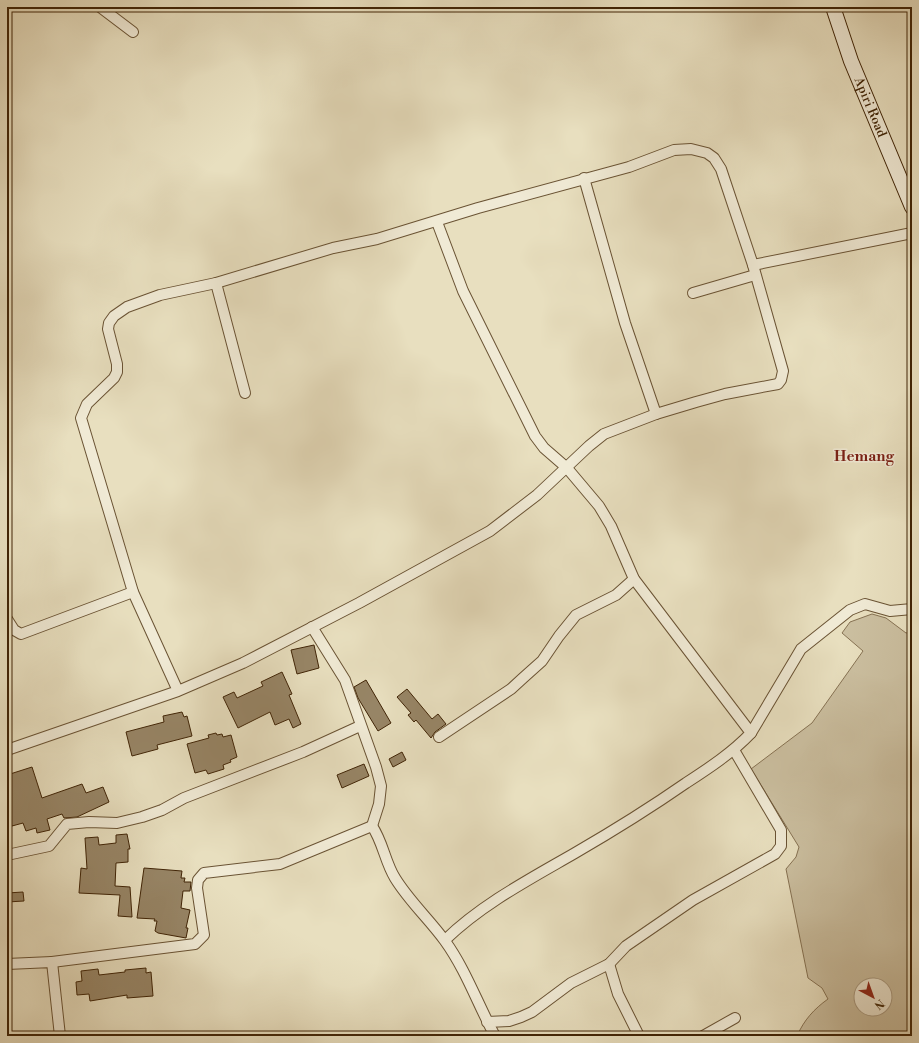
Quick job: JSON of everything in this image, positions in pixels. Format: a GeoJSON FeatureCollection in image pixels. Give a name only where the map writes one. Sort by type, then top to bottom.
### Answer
{"type":"FeatureCollection","features":[{"type":"Feature","properties":{"kind":"street"},"geometry":{"type":"LineString","coordinates":[[100,7],[133,32]]}},
{"type":"Feature","properties":{"kind":"street","name":"Apiri Road"},"geometry":{"type":"LineString","coordinates":[[833,7],[851,61],[912,207]]}},
{"type":"Feature","properties":{"kind":"street"},"geometry":{"type":"LineString","coordinates":[[7,750],[178,691],[243,663],[359,603],[490,531],[537,495],[589,446],[604,434],[656,414],[725,394],[775,386],[781,380],[783,371],[754,270],[720,168],[714,158],[707,153],[691,149],[674,150],[629,167],[584,178],[377,239],[333,248],[216,284],[160,295],[127,307],[114,316],[109,323],[108,329],[117,364],[117,372],[114,378],[87,404],[82,411],[81,418],[87,444],[133,592],[178,691]]}},
{"type":"Feature","properties":{"kind":"street"},"geometry":{"type":"LineString","coordinates":[[584,178],[621,309],[656,414]]}},
{"type":"Feature","properties":{"kind":"street"},"geometry":{"type":"LineString","coordinates":[[437,222],[463,291],[514,392],[527,422],[544,448],[567,468],[599,506],[611,526],[634,578],[751,733]]}},
{"type":"Feature","properties":{"kind":"street"},"geometry":{"type":"LineString","coordinates":[[693,292],[754,270],[912,233]]}},
{"type":"Feature","properties":{"kind":"street"},"geometry":{"type":"LineString","coordinates":[[216,284],[245,393]]}},
{"type":"Feature","properties":{"kind":"street"},"geometry":{"type":"LineString","coordinates":[[438,737],[511,688],[542,661],[576,615],[616,595],[634,578]]}},
{"type":"Feature","properties":{"kind":"street"},"geometry":{"type":"LineString","coordinates":[[7,619],[14,630],[21,634],[133,592]]}},
{"type":"Feature","properties":{"kind":"street"},"geometry":{"type":"LineString","coordinates":[[444,940],[460,926],[519,885],[639,814],[734,750],[751,733],[801,649],[850,610],[865,604],[890,611],[912,609]]}},
{"type":"Feature","properties":{"kind":"street"},"geometry":{"type":"LineString","coordinates":[[312,627],[345,680],[381,786],[379,804],[372,826],[381,842],[389,867],[416,908],[444,940],[468,981],[495,1036]]}},
{"type":"Feature","properties":{"kind":"street"},"geometry":{"type":"LineString","coordinates":[[7,855],[49,846],[67,824],[89,822],[117,823],[149,815],[184,798],[296,755],[360,726]]}},
{"type":"Feature","properties":{"kind":"street"},"geometry":{"type":"LineString","coordinates":[[488,1022],[509,1021],[532,1012],[575,980],[609,964],[626,946],[693,900],[754,864],[768,858],[781,846],[781,830],[734,750]]}},
{"type":"Feature","properties":{"kind":"street"},"geometry":{"type":"LineString","coordinates":[[7,964],[52,962],[195,944],[204,935],[197,888],[198,880],[204,873],[280,864],[372,826]]}},
{"type":"Feature","properties":{"kind":"street"},"geometry":{"type":"LineString","coordinates":[[52,962],[60,1036]]}},
{"type":"Feature","properties":{"kind":"street"},"geometry":{"type":"LineString","coordinates":[[609,964],[618,994],[639,1036]]}},
{"type":"Feature","properties":{"kind":"street"},"geometry":{"type":"LineString","coordinates":[[703,1036],[735,1018]]}},
{"type":"Feature","properties":{"kind":"shaded area"},"geometry":{"type":"Polygon","coordinates":[[[872,614],[886,618],[906,633],[912,632],[912,1036],[797,1036],[810,1015],[828,999],[822,988],[808,978],[786,869],[796,857],[799,847],[751,769],[812,723],[863,651],[842,633],[850,622],[872,614]]]}},
{"type":"Feature","properties":{"kind":"building"},"geometry":{"type":"Polygon","coordinates":[[[314,645],[319,668],[297,674],[291,650],[314,645]]]}},
{"type":"Feature","properties":{"kind":"building"},"geometry":{"type":"Polygon","coordinates":[[[282,672],[292,694],[289,695],[301,724],[293,728],[289,719],[275,725],[270,712],[238,728],[223,697],[234,692],[237,698],[263,686],[261,682],[282,672]]]}},
{"type":"Feature","properties":{"kind":"building"},"geometry":{"type":"Polygon","coordinates":[[[366,680],[391,723],[378,731],[358,698],[354,687],[366,680]]]}},
{"type":"Feature","properties":{"kind":"building"},"geometry":{"type":"Polygon","coordinates":[[[407,689],[432,719],[438,714],[446,724],[435,732],[431,738],[416,720],[414,722],[408,715],[411,713],[397,697],[407,689]]]}},
{"type":"Feature","properties":{"kind":"building"},"geometry":{"type":"Polygon","coordinates":[[[182,712],[184,717],[187,716],[192,736],[157,745],[158,749],[132,756],[126,732],[164,722],[163,716],[182,712]]]}},
{"type":"Feature","properties":{"kind":"building"},"geometry":{"type":"Polygon","coordinates":[[[216,733],[217,735],[222,734],[223,737],[231,735],[237,757],[230,760],[231,762],[223,765],[224,769],[208,774],[206,770],[195,773],[187,744],[209,738],[208,735],[216,733]]]}},
{"type":"Feature","properties":{"kind":"building"},"geometry":{"type":"Polygon","coordinates":[[[402,752],[406,760],[393,767],[389,759],[402,752]]]}},
{"type":"Feature","properties":{"kind":"building"},"geometry":{"type":"Polygon","coordinates":[[[364,764],[369,776],[342,788],[337,775],[364,764]]]}},
{"type":"Feature","properties":{"kind":"building"},"geometry":{"type":"Polygon","coordinates":[[[32,767],[42,798],[82,784],[86,793],[103,787],[109,802],[77,817],[64,818],[62,814],[47,819],[50,830],[37,833],[36,828],[26,831],[23,823],[12,826],[7,815],[7,775],[32,767]]]}},
{"type":"Feature","properties":{"kind":"building"},"geometry":{"type":"Polygon","coordinates":[[[127,834],[130,849],[128,849],[128,862],[116,863],[115,886],[130,887],[132,917],[118,916],[120,895],[79,893],[81,868],[87,869],[85,838],[98,837],[99,845],[116,843],[116,835],[127,834]]]}},
{"type":"Feature","properties":{"kind":"building"},"geometry":{"type":"Polygon","coordinates":[[[144,868],[182,871],[181,878],[185,878],[184,882],[191,882],[190,891],[183,891],[181,908],[190,910],[186,928],[188,928],[186,938],[158,933],[155,931],[157,921],[154,921],[155,919],[137,918],[144,868]]]}},
{"type":"Feature","properties":{"kind":"building"},"geometry":{"type":"Polygon","coordinates":[[[23,892],[24,901],[7,902],[7,893],[23,892]]]}},
{"type":"Feature","properties":{"kind":"building"},"geometry":{"type":"Polygon","coordinates":[[[146,968],[146,973],[151,972],[153,996],[127,998],[127,995],[90,1001],[89,994],[77,995],[76,982],[82,981],[81,971],[98,969],[99,975],[146,968]]]}},
{"type":"Feature","properties":{"kind":"district","name":"Hemang"},"geometry":{"type":"Point","coordinates":[864,456]}}]}
